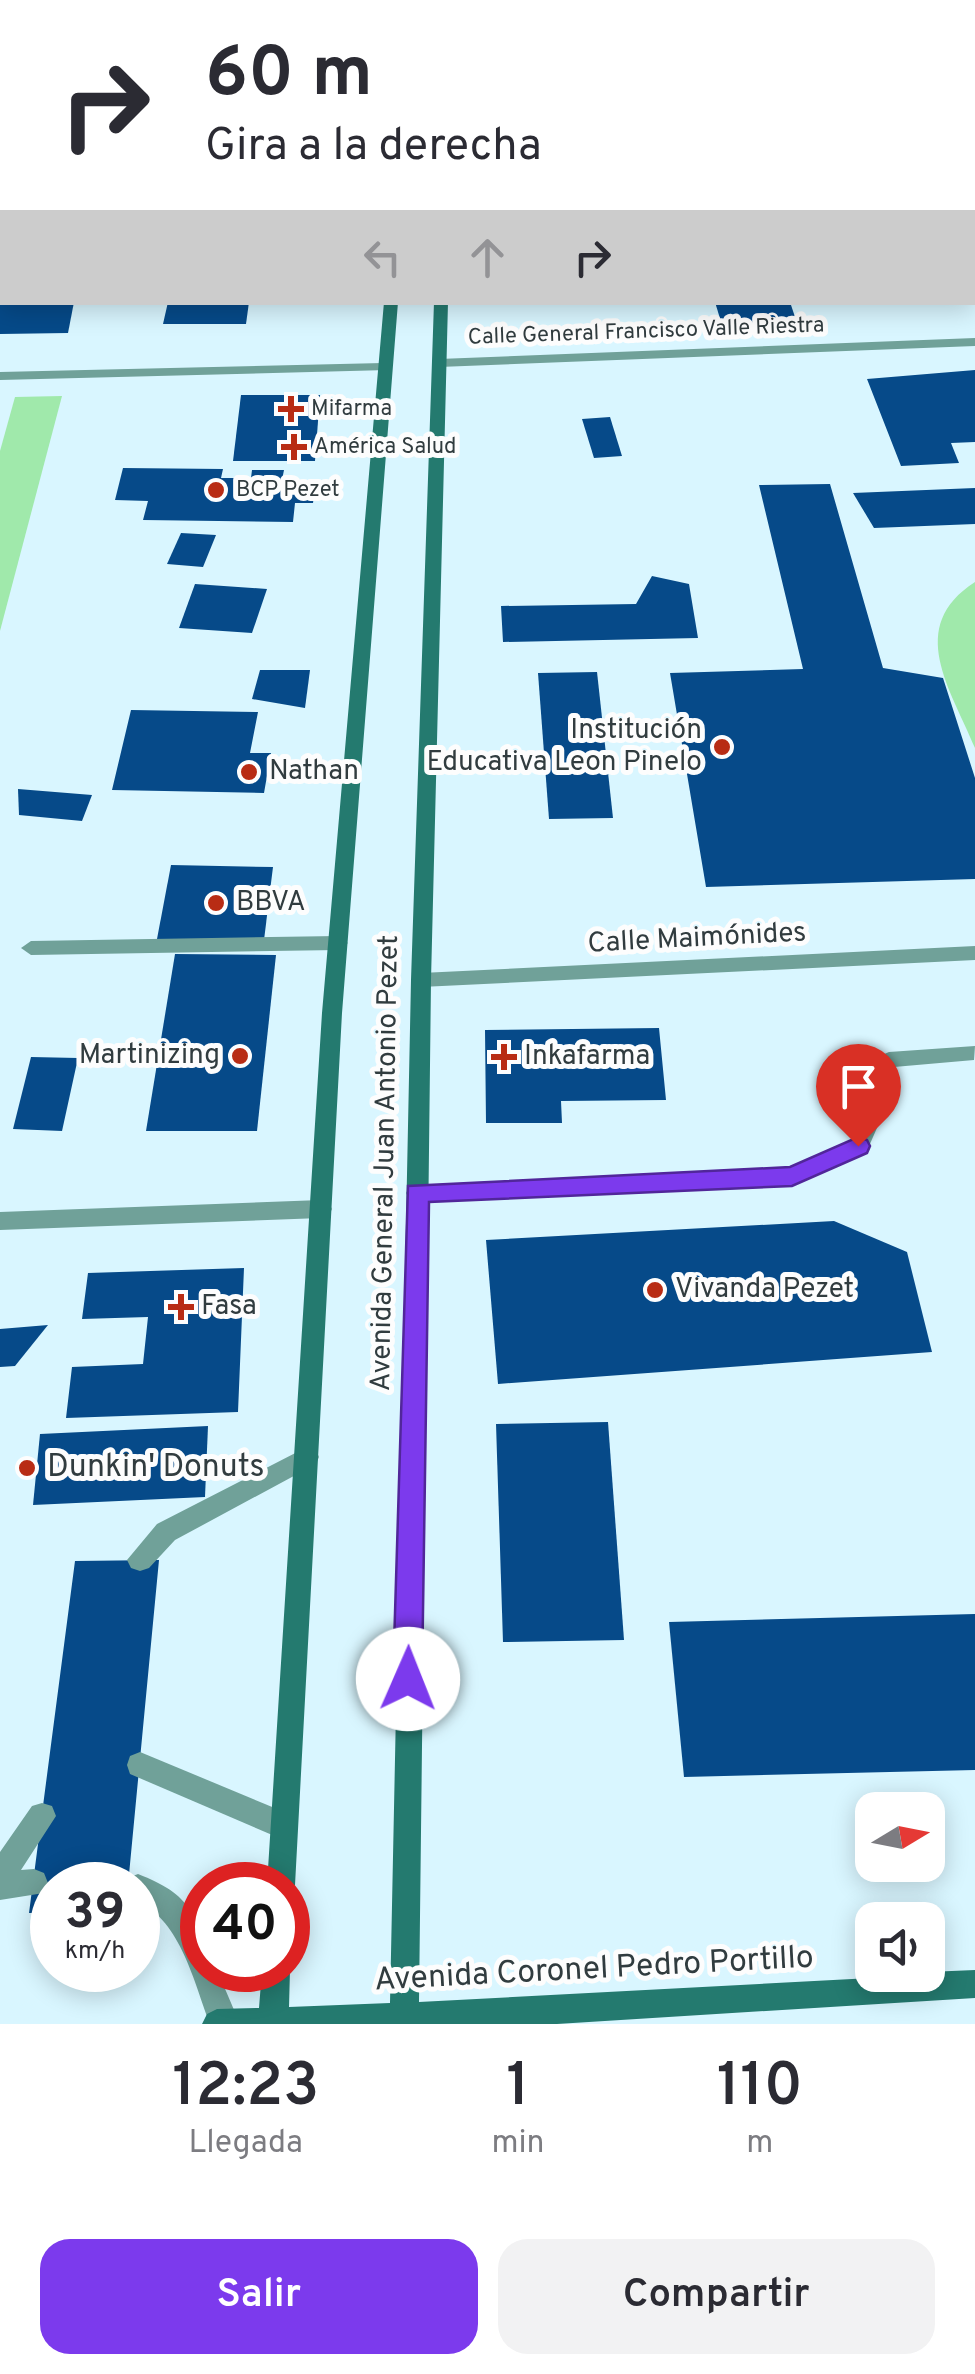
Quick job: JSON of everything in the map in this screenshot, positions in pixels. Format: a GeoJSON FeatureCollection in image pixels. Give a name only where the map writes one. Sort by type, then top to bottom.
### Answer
{"type":"FeatureCollection","features":[{"type":"Feature","properties":{"kind":"street","name":"Avenida General Juan Antonio Pezet"},"geometry":{"type":"LineString","coordinates":[[282,1862],[338,942],[390,305]]}},
{"type":"Feature","properties":{"kind":"street","name":"Avenida General Juan Antonio Pezet"},"geometry":{"type":"LineString","coordinates":[[404,2020],[421,980],[441,305]]}},
{"type":"Feature","properties":{"kind":"street","name":"Calle General Francisco Valle Riestra"},"geometry":{"type":"LineString","coordinates":[[439,364],[975,342]]}},
{"type":"Feature","properties":{"kind":"street"},"geometry":{"type":"LineString","coordinates":[[0,376],[384,367]]}},
{"type":"Feature","properties":{"kind":"street"},"geometry":{"type":"LineString","coordinates":[[31,948],[338,942]]}},
{"type":"Feature","properties":{"kind":"street","name":"Calle Maimónides"},"geometry":{"type":"LineString","coordinates":[[421,980],[975,953]]}},
{"type":"Feature","properties":{"kind":"street"},"geometry":{"type":"LineString","coordinates":[[417,1193],[792,1176],[858,1146],[877,1105],[873,1073],[890,1060],[974,1054]]}},
{"type":"Feature","properties":{"kind":"street"},"geometry":{"type":"LineString","coordinates":[[0,1221],[321,1209]]}},
{"type":"Feature","properties":{"kind":"street"},"geometry":{"type":"LineString","coordinates":[[140,1560],[166,1532],[307,1457]]}},
{"type":"Feature","properties":{"kind":"street"},"geometry":{"type":"LineString","coordinates":[[140,1765],[284,1826]]}},
{"type":"Feature","properties":{"kind":"street"},"geometry":{"type":"LineString","coordinates":[[0,1876],[42,1816]]}},
{"type":"Feature","properties":{"kind":"street"},"geometry":{"type":"LineString","coordinates":[[0,1886],[30,1883]]}},
{"type":"Feature","properties":{"kind":"street"},"geometry":{"type":"LineString","coordinates":[[160,1896],[180,1916]]}},
{"type":"Feature","properties":{"kind":"street","name":"Avenida Coronel Pedro Portillo"},"geometry":{"type":"LineString","coordinates":[[217,2024],[404,2020],[975,1984]]}},
{"type":"Feature","properties":{"kind":"street"},"geometry":{"type":"LineString","coordinates":[[212,1992],[225,2024]]}},
{"type":"Feature","properties":{"kind":"street"},"geometry":{"type":"LineString","coordinates":[[273,2023],[275,1992]]}},
{"type":"Feature","properties":{"kind":"green space"},"geometry":{"type":"Polygon","coordinates":[[[62,396],[0,631],[0,451],[15,397],[62,396]]]}},
{"type":"Feature","properties":{"kind":"green space"},"geometry":{"type":"Polygon","coordinates":[[[975,582],[975,748],[946,681],[938,639],[942,619],[954,600],[975,582]]]}},
{"type":"Feature","properties":{"kind":"building"},"geometry":{"type":"Polygon","coordinates":[[[0,305],[73,305],[68,333],[0,334],[0,305]]]}},
{"type":"Feature","properties":{"kind":"building"},"geometry":{"type":"Polygon","coordinates":[[[167,305],[249,305],[246,324],[163,324],[167,305]]]}},
{"type":"Feature","properties":{"kind":"building"},"geometry":{"type":"Polygon","coordinates":[[[716,305],[791,305],[800,332],[725,335],[716,305]]]}},
{"type":"Feature","properties":{"kind":"building"},"geometry":{"type":"Polygon","coordinates":[[[975,370],[975,442],[951,443],[959,463],[901,466],[867,379],[975,370]]]}},
{"type":"Feature","properties":{"kind":"building"},"geometry":{"type":"Polygon","coordinates":[[[241,395],[320,395],[315,461],[233,461],[241,395]]]}},
{"type":"Feature","properties":{"kind":"building"},"geometry":{"type":"Polygon","coordinates":[[[610,417],[622,456],[594,458],[582,419],[610,417]]]}},
{"type":"Feature","properties":{"kind":"building","name":"BCP Pezet"},"geometry":{"type":"Polygon","coordinates":[[[123,468],[223,469],[221,478],[251,478],[252,470],[284,470],[282,480],[316,480],[313,503],[295,503],[293,522],[143,520],[148,501],[115,500],[123,468]]]}},
{"type":"Feature","properties":{"kind":"building"},"geometry":{"type":"Polygon","coordinates":[[[830,484],[883,668],[943,678],[975,778],[975,879],[706,887],[670,673],[803,669],[759,485],[830,484]]]}},
{"type":"Feature","properties":{"kind":"building"},"geometry":{"type":"Polygon","coordinates":[[[975,488],[975,524],[874,528],[853,493],[975,488]]]}},
{"type":"Feature","properties":{"kind":"building"},"geometry":{"type":"Polygon","coordinates":[[[181,533],[216,535],[203,567],[167,564],[181,533]]]}},
{"type":"Feature","properties":{"kind":"building"},"geometry":{"type":"Polygon","coordinates":[[[652,576],[689,584],[698,638],[503,642],[501,606],[636,604],[652,576]]]}},
{"type":"Feature","properties":{"kind":"building"},"geometry":{"type":"Polygon","coordinates":[[[195,584],[267,589],[252,633],[179,628],[195,584]]]}},
{"type":"Feature","properties":{"kind":"building"},"geometry":{"type":"Polygon","coordinates":[[[260,670],[310,670],[305,708],[252,699],[260,670]]]}},
{"type":"Feature","properties":{"kind":"building"},"geometry":{"type":"Polygon","coordinates":[[[597,672],[613,818],[549,819],[538,673],[597,672]]]}},
{"type":"Feature","properties":{"kind":"building"},"geometry":{"type":"Polygon","coordinates":[[[131,710],[258,712],[250,753],[271,753],[264,793],[112,790],[131,710]]]}},
{"type":"Feature","properties":{"kind":"building"},"geometry":{"type":"Polygon","coordinates":[[[18,789],[92,795],[82,821],[19,815],[18,789]]]}},
{"type":"Feature","properties":{"kind":"building","name":"BBVA"},"geometry":{"type":"Polygon","coordinates":[[[171,865],[273,867],[264,940],[157,939],[171,865]]]}},
{"type":"Feature","properties":{"kind":"building"},"geometry":{"type":"Polygon","coordinates":[[[175,954],[276,955],[257,1131],[146,1131],[175,954]]]}},
{"type":"Feature","properties":{"kind":"building"},"geometry":{"type":"Polygon","coordinates":[[[659,1028],[666,1100],[561,1101],[562,1123],[486,1123],[485,1030],[659,1028]]]}},
{"type":"Feature","properties":{"kind":"building"},"geometry":{"type":"Polygon","coordinates":[[[31,1057],[78,1058],[62,1131],[13,1129],[31,1057]]]}},
{"type":"Feature","properties":{"kind":"building"},"geometry":{"type":"Polygon","coordinates":[[[834,1221],[907,1252],[932,1352],[498,1384],[486,1240],[834,1221]]]}},
{"type":"Feature","properties":{"kind":"building"},"geometry":{"type":"Polygon","coordinates":[[[244,1268],[238,1412],[66,1418],[72,1367],[143,1364],[148,1317],[82,1319],[88,1273],[244,1268]]]}},
{"type":"Feature","properties":{"kind":"building"},"geometry":{"type":"Polygon","coordinates":[[[48,1325],[15,1366],[0,1367],[0,1329],[48,1325]]]}},
{"type":"Feature","properties":{"kind":"building"},"geometry":{"type":"Polygon","coordinates":[[[608,1422],[624,1640],[503,1642],[496,1424],[608,1422]]]}},
{"type":"Feature","properties":{"kind":"building"},"geometry":{"type":"Polygon","coordinates":[[[208,1426],[205,1497],[33,1505],[40,1434],[208,1426]]]}},
{"type":"Feature","properties":{"kind":"building"},"geometry":{"type":"Polygon","coordinates":[[[159,1560],[130,1862],[36,1862],[75,1561],[159,1560]]]}},
{"type":"Feature","properties":{"kind":"building"},"geometry":{"type":"Polygon","coordinates":[[[975,1614],[975,1770],[684,1777],[669,1622],[975,1614]]]}},
{"type":"Feature","properties":{"kind":"place","name":"Mifarma"},"geometry":{"type":"Point","coordinates":[291,409]}},
{"type":"Feature","properties":{"kind":"place","name":"América Salud"},"geometry":{"type":"Point","coordinates":[294,447]}},
{"type":"Feature","properties":{"kind":"place","name":"BCP Pezet"},"geometry":{"type":"Point","coordinates":[216,490]}},
{"type":"Feature","properties":{"kind":"place","name":"Institución Educativa Leon Pinelo"},"geometry":{"type":"Point","coordinates":[722,747]}},
{"type":"Feature","properties":{"kind":"place","name":"Nathan"},"geometry":{"type":"Point","coordinates":[249,772]}},
{"type":"Feature","properties":{"kind":"place","name":"BBVA"},"geometry":{"type":"Point","coordinates":[216,903]}},
{"type":"Feature","properties":{"kind":"place","name":"Martinizing"},"geometry":{"type":"Point","coordinates":[240,1056]}},
{"type":"Feature","properties":{"kind":"place","name":"Inkafarma"},"geometry":{"type":"Point","coordinates":[504,1057]}},
{"type":"Feature","properties":{"kind":"place","name":"Vivanda Pezet"},"geometry":{"type":"Point","coordinates":[655,1290]}},
{"type":"Feature","properties":{"kind":"place","name":"Fasa"},"geometry":{"type":"Point","coordinates":[181,1307]}},
{"type":"Feature","properties":{"kind":"place","name":"Dunkin' Donuts"},"geometry":{"type":"Point","coordinates":[27,1468]}},
{"type":"Feature","properties":{"kind":"route"},"geometry":{"type":"LineString","coordinates":[[408,1679],[417,1193],[792,1176],[858,1146]]}}]}
